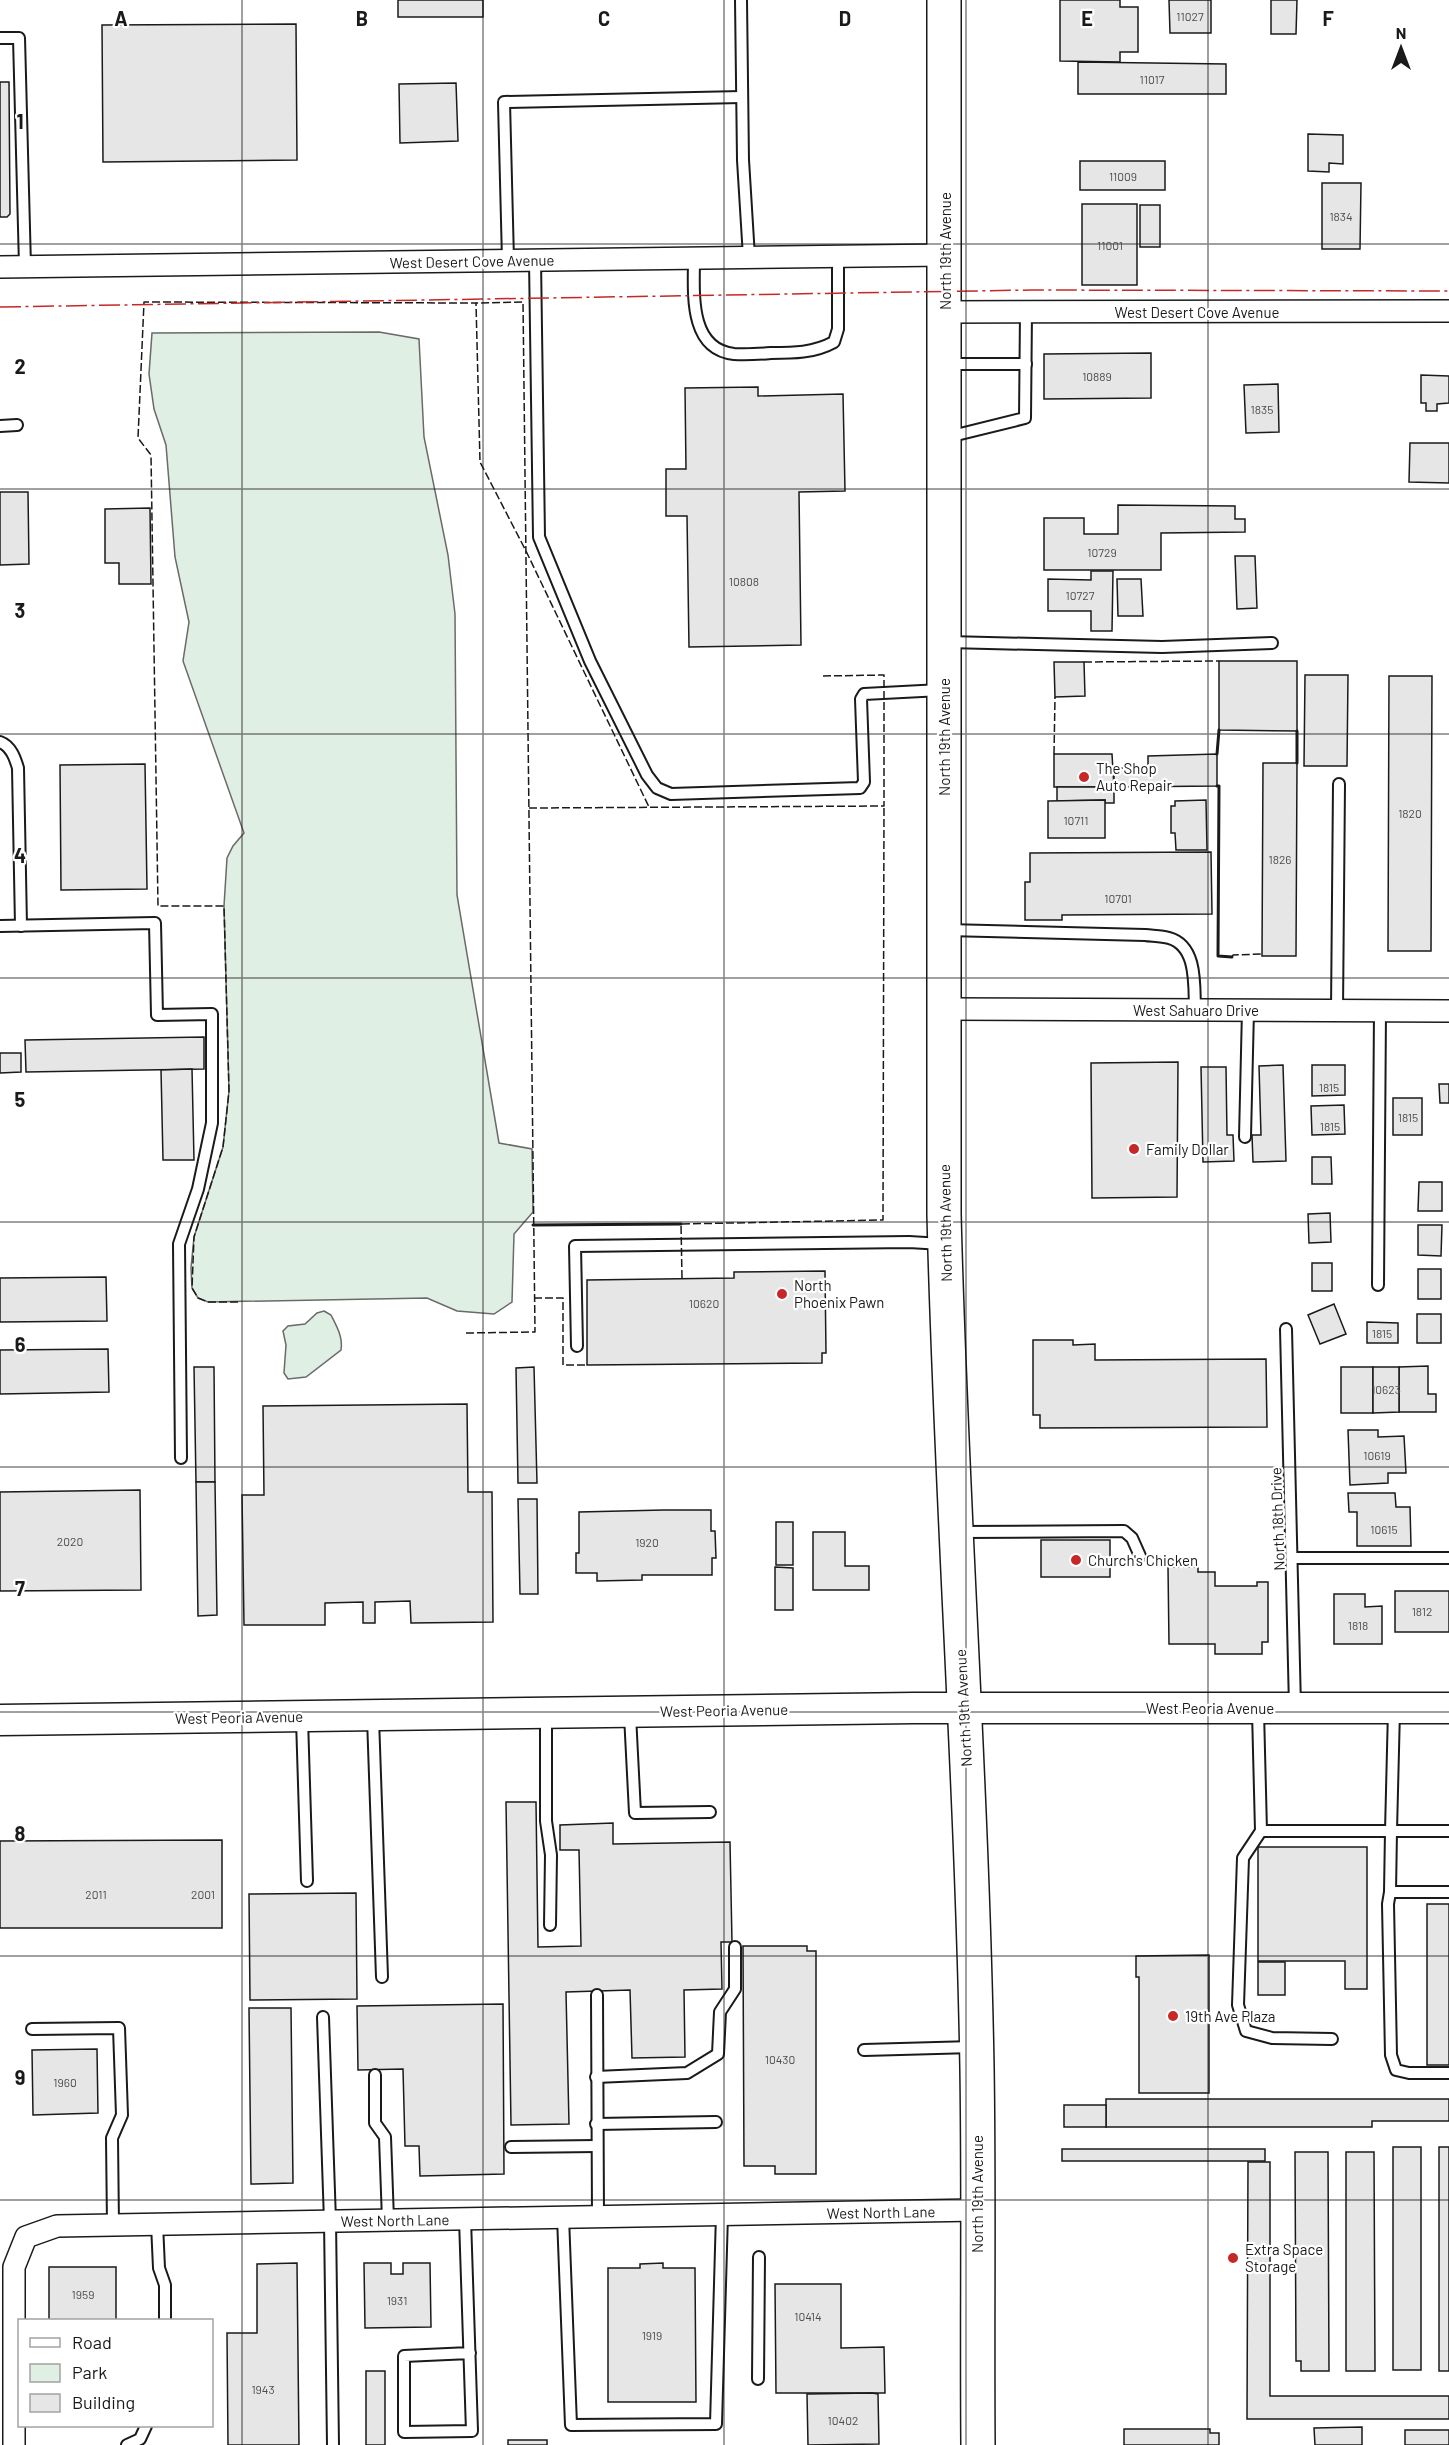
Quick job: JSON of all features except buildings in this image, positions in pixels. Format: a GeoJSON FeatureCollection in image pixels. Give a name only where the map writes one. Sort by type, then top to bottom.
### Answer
{"type":"FeatureCollection","features":[{"type":"Feature","properties":{"kind":"main road","name":"North 19th Avenue"},"geometry":{"type":"LineString","coordinates":[[944,0],[946,364],[943,1009],[945,1244],[976,2046],[978,2445]]}},
{"type":"Feature","properties":{"kind":"main road","name":"West Peoria Avenue"},"geometry":{"type":"LineString","coordinates":[[0,1720],[964,1707],[1449,1708]]}},
{"type":"Feature","properties":{"kind":"street","name":"West Desert Cove Avenue"},"geometry":{"type":"LineString","coordinates":[[0,267],[944,255]]}},
{"type":"Feature","properties":{"kind":"street","name":"West Desert Cove Avenue"},"geometry":{"type":"LineString","coordinates":[[945,312],[1449,311]]}},
{"type":"Feature","properties":{"kind":"street","name":"West Sahuaro Drive"},"geometry":{"type":"LineString","coordinates":[[943,1009],[1449,1011]]}},
{"type":"Feature","properties":{"kind":"street","name":"West North Lane"},"geometry":{"type":"LineString","coordinates":[[14,2445],[7,2338],[7,2293],[14,2266],[26,2237],[57,2226],[977,2210]]}},
{"type":"Feature","properties":{"kind":"lane"},"geometry":{"type":"LineString","coordinates":[[741,0],[748,257]]}},
{"type":"Feature","properties":{"kind":"lane"},"geometry":{"type":"LineString","coordinates":[[0,38],[19,38],[25,266]]}},
{"type":"Feature","properties":{"kind":"lane"},"geometry":{"type":"LineString","coordinates":[[508,260],[504,102],[742,97]]}},
{"type":"Feature","properties":{"kind":"lane"},"geometry":{"type":"LineString","coordinates":[[694,258],[696,320],[704,336],[716,348],[732,354],[744,354],[800,353],[834,342],[838,329],[838,256]]}},
{"type":"Feature","properties":{"kind":"lane"},"geometry":{"type":"LineString","coordinates":[[535,260],[534,319],[539,537],[590,661],[647,775],[657,788],[670,794],[860,788],[864,782],[861,699],[864,694],[944,690]]}},
{"type":"Feature","properties":{"kind":"lane"},"geometry":{"type":"LineString","coordinates":[[945,438],[1025,418],[1026,312]]}},
{"type":"Feature","properties":{"kind":"lane"},"geometry":{"type":"LineString","coordinates":[[946,364],[1026,364]]}},
{"type":"Feature","properties":{"kind":"lane"},"geometry":{"type":"LineString","coordinates":[[0,426],[17,425]]}},
{"type":"Feature","properties":{"kind":"lane"},"geometry":{"type":"LineString","coordinates":[[944,642],[1162,647],[1272,643]]}},
{"type":"Feature","properties":{"kind":"lane"},"geometry":{"type":"LineString","coordinates":[[0,742],[4,743],[14,755],[18,768],[21,926]]}},
{"type":"Feature","properties":{"kind":"lane"},"geometry":{"type":"LineString","coordinates":[[1337,1010],[1339,784]]}},
{"type":"Feature","properties":{"kind":"lane"},"geometry":{"type":"LineString","coordinates":[[0,926],[154,923],[157,1015],[212,1014],[212,1123],[198,1189],[178,1244],[181,1458]]}},
{"type":"Feature","properties":{"kind":"lane"},"geometry":{"type":"LineString","coordinates":[[943,930],[1145,935],[1170,938],[1181,944],[1190,958],[1194,975],[1195,1010]]}},
{"type":"Feature","properties":{"kind":"lane"},"geometry":{"type":"LineString","coordinates":[[1245,1137],[1248,1010]]}},
{"type":"Feature","properties":{"kind":"lane"},"geometry":{"type":"LineString","coordinates":[[1378,1286],[1380,1011]]}},
{"type":"Feature","properties":{"kind":"lane"},"geometry":{"type":"LineString","coordinates":[[577,1346],[575,1246],[909,1242],[945,1244]]}},
{"type":"Feature","properties":{"kind":"lane","name":"North 18th Drive"},"geometry":{"type":"LineString","coordinates":[[1287,1329],[1295,1708]]}},
{"type":"Feature","properties":{"kind":"lane"},"geometry":{"type":"LineString","coordinates":[[955,1532],[1124,1531],[1132,1538],[1140,1556]]}},
{"type":"Feature","properties":{"kind":"lane"},"geometry":{"type":"LineString","coordinates":[[1293,1558],[1449,1558]]}},
{"type":"Feature","properties":{"kind":"lane"},"geometry":{"type":"LineString","coordinates":[[1394,1707],[1388,1904],[1391,2055],[1396,2070],[1408,2073],[1449,2073]]}},
{"type":"Feature","properties":{"kind":"lane"},"geometry":{"type":"LineString","coordinates":[[1258,1708],[1261,1831],[1244,1858],[1238,2005],[1246,2031],[1272,2038],[1332,2039]]}},
{"type":"Feature","properties":{"kind":"lane"},"geometry":{"type":"LineString","coordinates":[[546,1712],[546,1821],[551,1855],[550,1925]]}},
{"type":"Feature","properties":{"kind":"lane"},"geometry":{"type":"LineString","coordinates":[[630,1712],[635,1813],[710,1812]]}},
{"type":"Feature","properties":{"kind":"lane"},"geometry":{"type":"LineString","coordinates":[[372,1715],[382,1977]]}},
{"type":"Feature","properties":{"kind":"lane"},"geometry":{"type":"LineString","coordinates":[[302,1716],[307,1881]]}},
{"type":"Feature","properties":{"kind":"lane"},"geometry":{"type":"LineString","coordinates":[[1261,1831],[1449,1831]]}},
{"type":"Feature","properties":{"kind":"lane"},"geometry":{"type":"LineString","coordinates":[[1390,1892],[1449,1892]]}},
{"type":"Feature","properties":{"kind":"lane"},"geometry":{"type":"LineString","coordinates":[[596,2077],[687,2073],[718,2054],[720,2013],[735,1989],[735,1947]]}},
{"type":"Feature","properties":{"kind":"lane"},"geometry":{"type":"LineString","coordinates":[[597,1995],[598,2216]]}},
{"type":"Feature","properties":{"kind":"lane"},"geometry":{"type":"LineString","coordinates":[[322,2017],[330,2221],[333,2445]]}},
{"type":"Feature","properties":{"kind":"lane"},"geometry":{"type":"LineString","coordinates":[[32,2030],[119,2028],[122,2115],[112,2138],[113,2225]]}},
{"type":"Feature","properties":{"kind":"lane"},"geometry":{"type":"LineString","coordinates":[[864,2050],[976,2046]]}},
{"type":"Feature","properties":{"kind":"lane"},"geometry":{"type":"LineString","coordinates":[[375,2075],[375,2123],[385,2137],[388,2220]]}},
{"type":"Feature","properties":{"kind":"lane"},"geometry":{"type":"LineString","coordinates":[[596,2124],[716,2122]]}},
{"type":"Feature","properties":{"kind":"lane"},"geometry":{"type":"LineString","coordinates":[[511,2147],[597,2146]]}},
{"type":"Feature","properties":{"kind":"lane"},"geometry":{"type":"LineString","coordinates":[[563,2217],[571,2425],[716,2424],[722,2214]]}},
{"type":"Feature","properties":{"kind":"lane"},"geometry":{"type":"LineString","coordinates":[[465,2219],[470,2353],[472,2431],[404,2432],[404,2356],[470,2353]]}},
{"type":"Feature","properties":{"kind":"lane"},"geometry":{"type":"LineString","coordinates":[[157,2224],[159,2268],[165,2285],[165,2319]]}},
{"type":"Feature","properties":{"kind":"lane"},"geometry":{"type":"LineString","coordinates":[[758,2379],[759,2257]]}},
{"type":"Feature","properties":{"kind":"lane"},"geometry":{"type":"LineString","coordinates":[[127,2445],[140,2439],[146,2427]]}},
{"type":"Feature","properties":{"kind":"green space"},"geometry":{"type":"Polygon","coordinates":[[[379,332],[419,339],[424,437],[448,555],[455,614],[457,895],[499,1143],[532,1149],[533,1212],[514,1234],[512,1302],[494,1314],[457,1311],[427,1298],[208,1302],[198,1298],[192,1288],[194,1237],[223,1147],[229,1091],[224,906],[227,858],[244,833],[183,661],[189,622],[175,557],[166,445],[154,409],[149,374],[152,333],[379,332]]]}},
{"type":"Feature","properties":{"kind":"green space"},"geometry":{"type":"Polygon","coordinates":[[[324,1311],[331,1315],[337,1328],[341,1350],[306,1377],[288,1379],[284,1373],[286,1345],[283,1331],[288,1326],[305,1324],[317,1313],[324,1311]]]}},
{"type":"Feature","properties":{"kind":"fence"},"geometry":{"type":"LineString","coordinates":[[238,1302],[208,1302],[198,1298],[192,1288],[194,1237],[223,1147],[229,1091],[224,906],[158,906],[151,455],[138,438],[144,302],[476,303],[480,462],[526,551],[649,807]]}},
{"type":"Feature","properties":{"kind":"fence"},"geometry":{"type":"LineString","coordinates":[[466,1333],[535,1332],[523,302],[476,303]]}},
{"type":"Feature","properties":{"kind":"fence"},"geometry":{"type":"LineString","coordinates":[[1084,662],[1219,661]]}},
{"type":"Feature","properties":{"kind":"fence"},"geometry":{"type":"LineString","coordinates":[[529,808],[884,806],[884,675],[823,676]]}},
{"type":"Feature","properties":{"kind":"fence"},"geometry":{"type":"LineString","coordinates":[[1054,754],[1055,697]]}},
{"type":"Feature","properties":{"kind":"fence"},"geometry":{"type":"LineString","coordinates":[[682,1278],[681,1224],[883,1220],[884,806]]}},
{"type":"Feature","properties":{"kind":"fence"},"geometry":{"type":"LineString","coordinates":[[1232,957],[1233,955],[1262,954]]}},
{"type":"Feature","properties":{"kind":"fence"},"geometry":{"type":"LineString","coordinates":[[534,1298],[563,1298],[563,1365],[587,1365]]}},
{"type":"Feature","properties":{"kind":"wall"},"geometry":{"type":"LineString","coordinates":[[1217,754],[1219,730]]}},
{"type":"Feature","properties":{"kind":"wall"},"geometry":{"type":"LineString","coordinates":[[1297,731],[1297,763]]}},
{"type":"Feature","properties":{"kind":"wall"},"geometry":{"type":"LineString","coordinates":[[1217,786],[1219,786],[1218,956],[1232,957]]}},
{"type":"Feature","properties":{"kind":"wall"},"geometry":{"type":"LineString","coordinates":[[533,1225],[681,1224]]}},
{"type":"Feature","properties":{"kind":"power"},"geometry":{"type":"LineString","coordinates":[[0,307],[1032,290],[1449,291]]}},
{"type":"Feature","properties":{"kind":"place","name":"The Shop Auto Repair"},"geometry":{"type":"Point","coordinates":[1084,777]}},
{"type":"Feature","properties":{"kind":"place","name":"Family Dollar"},"geometry":{"type":"Point","coordinates":[1134,1149]}},
{"type":"Feature","properties":{"kind":"place","name":"North Phoenix Pawn"},"geometry":{"type":"Point","coordinates":[782,1294]}},
{"type":"Feature","properties":{"kind":"place","name":"Church's Chicken"},"geometry":{"type":"Point","coordinates":[1076,1560]}},
{"type":"Feature","properties":{"kind":"place","name":"19th Ave Plaza"},"geometry":{"type":"Point","coordinates":[1173,2016]}},
{"type":"Feature","properties":{"kind":"place","name":"Extra Space Storage"},"geometry":{"type":"Point","coordinates":[1233,2258]}}]}
